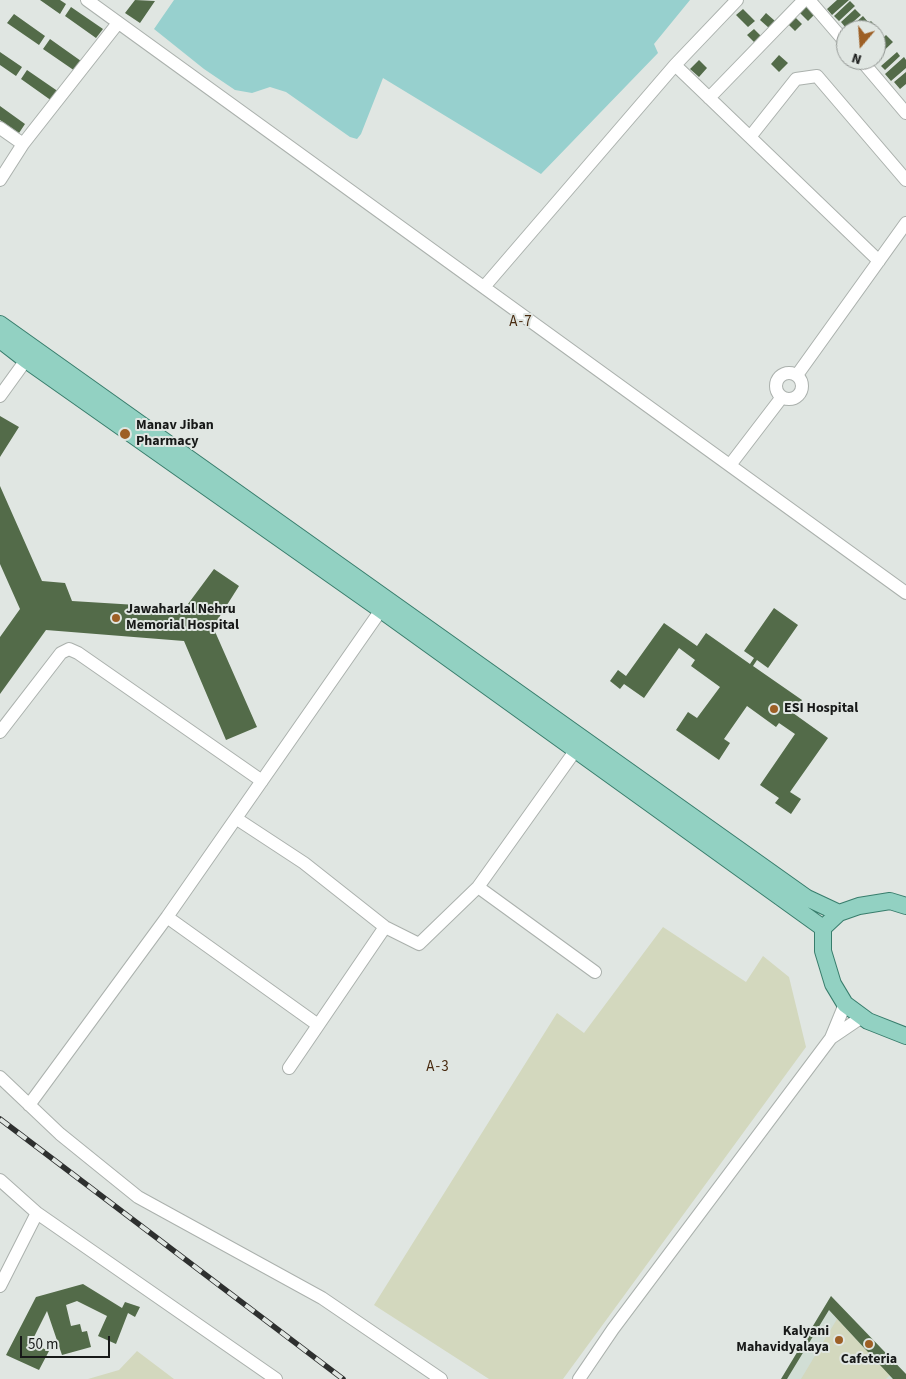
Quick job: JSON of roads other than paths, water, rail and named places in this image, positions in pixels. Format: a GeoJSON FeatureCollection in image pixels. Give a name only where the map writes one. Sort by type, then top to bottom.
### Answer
{"type":"FeatureCollection","features":[{"type":"Feature","properties":{"kind":"main road"},"geometry":{"type":"LineString","coordinates":[[0,324],[580,744],[823,928]]}},
{"type":"Feature","properties":{"kind":"main road"},"geometry":{"type":"LineString","coordinates":[[0,340],[381,610],[807,898],[839,913]]}},
{"type":"Feature","properties":{"kind":"main road"},"geometry":{"type":"LineString","coordinates":[[906,906],[890,901],[859,906],[839,913],[823,928],[823,951],[833,984],[845,1004],[868,1021],[906,1036]]}},
{"type":"Feature","properties":{"kind":"street"},"geometry":{"type":"LineString","coordinates":[[87,0],[906,593]]}},
{"type":"Feature","properties":{"kind":"street"},"geometry":{"type":"LineString","coordinates":[[484,287],[674,65],[737,0]]}},
{"type":"Feature","properties":{"kind":"street"},"geometry":{"type":"LineString","coordinates":[[709,98],[804,0]]}},
{"type":"Feature","properties":{"kind":"street"},"geometry":{"type":"LineString","coordinates":[[809,0],[836,31]]}},
{"type":"Feature","properties":{"kind":"street"},"geometry":{"type":"LineString","coordinates":[[0,180],[23,144],[118,22]]}},
{"type":"Feature","properties":{"kind":"street"},"geometry":{"type":"LineString","coordinates":[[674,65],[879,260]]}},
{"type":"Feature","properties":{"kind":"street"},"geometry":{"type":"LineString","coordinates":[[869,70],[906,113]]}},
{"type":"Feature","properties":{"kind":"street"},"geometry":{"type":"LineString","coordinates":[[750,137],[796,79],[817,76],[906,180]]}},
{"type":"Feature","properties":{"kind":"street"},"geometry":{"type":"LineString","coordinates":[[0,128],[23,144]]}},
{"type":"Feature","properties":{"kind":"street"},"geometry":{"type":"LineString","coordinates":[[796,376],[906,224]]}},
{"type":"Feature","properties":{"kind":"street"},"geometry":{"type":"LineString","coordinates":[[0,396],[26,360]]}},
{"type":"Feature","properties":{"kind":"street"},"geometry":{"type":"LineString","coordinates":[[788,373],[796,376],[802,382],[799,394],[792,398],[782,397],[776,388],[780,376],[788,373]]}},
{"type":"Feature","properties":{"kind":"street"},"geometry":{"type":"LineString","coordinates":[[730,465],[782,397]]}},
{"type":"Feature","properties":{"kind":"street"},"geometry":{"type":"LineString","coordinates":[[29,1105],[237,819],[381,610]]}},
{"type":"Feature","properties":{"kind":"street"},"geometry":{"type":"LineString","coordinates":[[0,732],[61,652],[69,649],[78,653],[262,782]]}},
{"type":"Feature","properties":{"kind":"street"},"geometry":{"type":"LineString","coordinates":[[237,819],[304,863],[385,927],[420,944],[478,886],[580,744]]}},
{"type":"Feature","properties":{"kind":"street"},"geometry":{"type":"LineString","coordinates":[[478,886],[596,972]]}},
{"type":"Feature","properties":{"kind":"street"},"geometry":{"type":"LineString","coordinates":[[167,917],[318,1025]]}},
{"type":"Feature","properties":{"kind":"street"},"geometry":{"type":"LineString","coordinates":[[288,1068],[385,927]]}},
{"type":"Feature","properties":{"kind":"street"},"geometry":{"type":"LineString","coordinates":[[579,1379],[613,1330],[831,1038],[845,1004]]}},
{"type":"Feature","properties":{"kind":"street"},"geometry":{"type":"LineString","coordinates":[[831,1038],[862,1017]]}},
{"type":"Feature","properties":{"kind":"street"},"geometry":{"type":"LineString","coordinates":[[0,1078],[60,1134],[138,1197],[322,1298],[441,1379]]}},
{"type":"Feature","properties":{"kind":"street"},"geometry":{"type":"LineString","coordinates":[[0,1180],[37,1213],[276,1379]]}},
{"type":"Feature","properties":{"kind":"street"},"geometry":{"type":"LineString","coordinates":[[0,1286],[37,1213]]}},
{"type":"Feature","properties":{"kind":"water"},"geometry":{"type":"Polygon","coordinates":[[[174,0],[690,0],[654,44],[658,53],[541,174],[383,78],[361,134],[357,139],[350,137],[286,92],[270,87],[252,93],[235,90],[204,69],[154,29],[174,0]]]}},
{"type":"Feature","properties":{"kind":"railway"},"geometry":{"type":"LineString","coordinates":[[0,1119],[343,1379]]}},
{"type":"Feature","properties":{"kind":"place","name":"Manav Jiban Pharmacy"},"geometry":{"type":"Point","coordinates":[125,434]}},
{"type":"Feature","properties":{"kind":"place","name":"Jawaharlal Nehru Memorial Hospital"},"geometry":{"type":"Point","coordinates":[116,618]}},
{"type":"Feature","properties":{"kind":"place","name":"ESI Hospital"},"geometry":{"type":"Point","coordinates":[774,709]}},
{"type":"Feature","properties":{"kind":"place","name":"Kalyani Mahavidyalaya"},"geometry":{"type":"Point","coordinates":[839,1340]}},
{"type":"Feature","properties":{"kind":"place","name":"Cafeteria"},"geometry":{"type":"Point","coordinates":[869,1344]}},
{"type":"Feature","properties":{"kind":"district","name":"A-7"},"geometry":{"type":"Point","coordinates":[521,323]}},
{"type":"Feature","properties":{"kind":"district","name":"A-3"},"geometry":{"type":"Point","coordinates":[438,1068]}}]}
